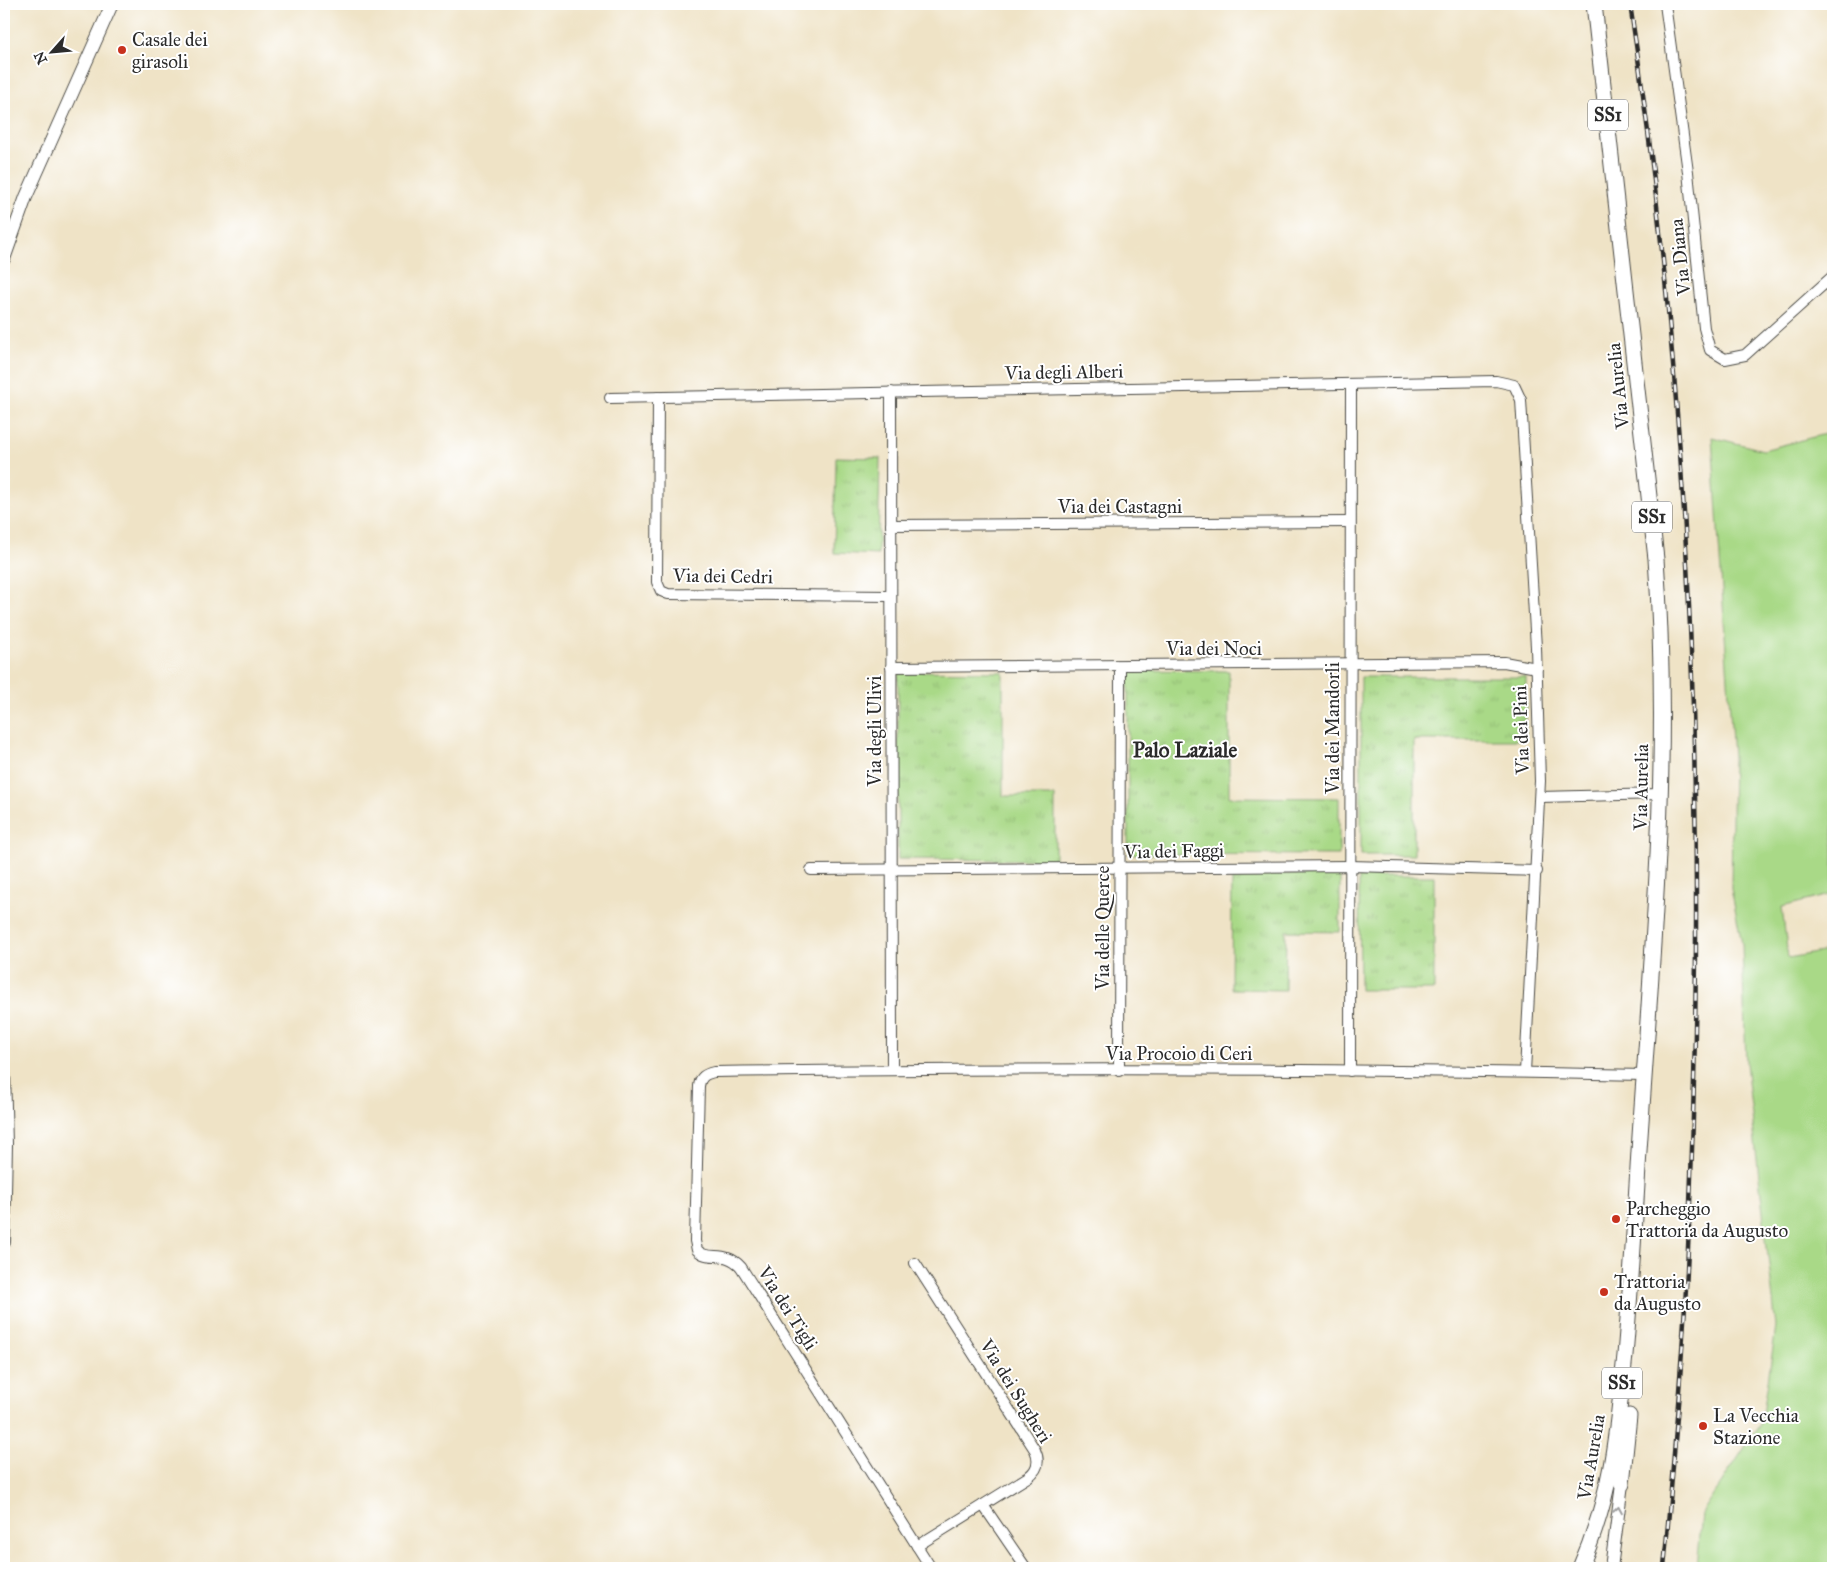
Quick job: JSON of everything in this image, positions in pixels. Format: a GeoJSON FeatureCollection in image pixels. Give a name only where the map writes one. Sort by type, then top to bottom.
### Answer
{"type":"FeatureCollection","features":[{"type":"Feature","properties":{"kind":"main road","name":"Via Aurelia"},"geometry":{"type":"LineString","coordinates":[[1580,1568],[1603,1508],[1616,1448],[1630,1302],[1659,870],[1662,688],[1656,559],[1594,4]]}},
{"type":"Feature","properties":{"kind":"main road"},"geometry":{"type":"LineString","coordinates":[[1622,1484],[1631,1391],[1630,1302]]}},
{"type":"Feature","properties":{"kind":"main road"},"geometry":{"type":"LineString","coordinates":[[1572,1568],[1588,1532],[1603,1508]]}},
{"type":"Feature","properties":{"kind":"street"},"geometry":{"type":"LineString","coordinates":[[4,259],[26,197],[112,4]]}},
{"type":"Feature","properties":{"kind":"street","name":"Via Diana"},"geometry":{"type":"LineString","coordinates":[[1665,4],[1689,181],[1704,328],[1710,350],[1726,359],[1745,355],[1833,276]]}},
{"type":"Feature","properties":{"kind":"street","name":"Via degli Alberi"},"geometry":{"type":"LineString","coordinates":[[610,398],[1496,381],[1511,383],[1517,388]]}},
{"type":"Feature","properties":{"kind":"street","name":"Via dei Mandorli"},"geometry":{"type":"LineString","coordinates":[[1350,1071],[1349,665],[1351,384]]}},
{"type":"Feature","properties":{"kind":"street","name":"Via dei Pini"},"geometry":{"type":"LineString","coordinates":[[1517,388],[1521,400],[1537,668],[1540,797],[1525,1072]]}},
{"type":"Feature","properties":{"kind":"street","name":"Via degli Ulivi"},"geometry":{"type":"LineString","coordinates":[[891,392],[892,1070]]}},
{"type":"Feature","properties":{"kind":"street","name":"Via dei Cedri"},"geometry":{"type":"LineString","coordinates":[[658,397],[657,582],[661,590],[668,594],[891,596]]}},
{"type":"Feature","properties":{"kind":"street","name":"Via dei Castagni"},"geometry":{"type":"LineString","coordinates":[[891,525],[1350,522]]}},
{"type":"Feature","properties":{"kind":"street","name":"Via dei Noci"},"geometry":{"type":"LineString","coordinates":[[891,666],[1349,665],[1504,662],[1537,668]]}},
{"type":"Feature","properties":{"kind":"street","name":"Via delle Querce"},"geometry":{"type":"LineString","coordinates":[[1119,1071],[1120,666]]}},
{"type":"Feature","properties":{"kind":"street"},"geometry":{"type":"LineString","coordinates":[[1540,797],[1661,794]]}},
{"type":"Feature","properties":{"kind":"street","name":"Via dei Faggi"},"geometry":{"type":"LineString","coordinates":[[811,870],[1350,866],[1537,871]]}},
{"type":"Feature","properties":{"kind":"street","name":"Via Procoio di Ceri"},"geometry":{"type":"LineString","coordinates":[[714,1072],[892,1070],[1350,1071],[1644,1075]]}},
{"type":"Feature","properties":{"kind":"street"},"geometry":{"type":"LineString","coordinates":[[4,1071],[4,1242]]}},
{"type":"Feature","properties":{"kind":"street","name":"Via dei Tigli"},"geometry":{"type":"LineString","coordinates":[[714,1072],[704,1076],[699,1086],[696,1247],[703,1254],[730,1257],[741,1267],[931,1568]]}},
{"type":"Feature","properties":{"kind":"street","name":"Via dei Sugheri"},"geometry":{"type":"LineString","coordinates":[[915,1264],[1038,1458],[1037,1467],[1032,1475],[917,1546]]}},
{"type":"Feature","properties":{"kind":"street"},"geometry":{"type":"LineString","coordinates":[[1611,1568],[1622,1484]]}},
{"type":"Feature","properties":{"kind":"street"},"geometry":{"type":"LineString","coordinates":[[983,1505],[1026,1568]]}},
{"type":"Feature","properties":{"kind":"green space"},"geometry":{"type":"Polygon","coordinates":[[[1833,432],[1833,894],[1782,907],[1788,958],[1833,950],[1833,1568],[1697,1568],[1702,1513],[1762,1421],[1776,1327],[1746,1063],[1742,944],[1731,888],[1733,757],[1712,437],[1763,450],[1833,432]]]}},
{"type":"Feature","properties":{"kind":"green space"},"geometry":{"type":"Polygon","coordinates":[[[836,457],[880,458],[878,555],[834,553],[836,457]]]}},
{"type":"Feature","properties":{"kind":"green space"},"geometry":{"type":"Polygon","coordinates":[[[1128,670],[1229,671],[1229,797],[1339,798],[1339,855],[1128,854],[1128,670]]]}},
{"type":"Feature","properties":{"kind":"green space"},"geometry":{"type":"Polygon","coordinates":[[[898,671],[1003,672],[1003,796],[1055,796],[1055,860],[898,859],[898,671]]]}},
{"type":"Feature","properties":{"kind":"green space"},"geometry":{"type":"Polygon","coordinates":[[[1361,677],[1526,677],[1526,740],[1414,740],[1414,855],[1361,855],[1361,677]]]}},
{"type":"Feature","properties":{"kind":"green space"},"geometry":{"type":"Polygon","coordinates":[[[1232,873],[1340,875],[1340,932],[1286,931],[1285,990],[1231,989],[1232,873]]]}},
{"type":"Feature","properties":{"kind":"green space"},"geometry":{"type":"Polygon","coordinates":[[[1359,876],[1434,876],[1434,990],[1360,990],[1359,876]]]}},
{"type":"Feature","properties":{"kind":"railway"},"geometry":{"type":"LineString","coordinates":[[1630,4],[1652,161],[1669,318],[1682,477],[1690,635],[1695,794],[1696,953],[1693,1112],[1687,1270],[1680,1382],[1664,1568]]}},
{"type":"Feature","properties":{"kind":"place","name":"Casale dei girasoli"},"geometry":{"type":"Point","coordinates":[122,50]}},
{"type":"Feature","properties":{"kind":"place","name":"Parcheggio Trattoria da Augusto"},"geometry":{"type":"Point","coordinates":[1616,1219]}},
{"type":"Feature","properties":{"kind":"place","name":"Trattoria da Augusto"},"geometry":{"type":"Point","coordinates":[1604,1292]}},
{"type":"Feature","properties":{"kind":"place","name":"La Vecchia Stazione"},"geometry":{"type":"Point","coordinates":[1703,1426]}},
{"type":"Feature","properties":{"kind":"district","name":"Palo Laziale"},"geometry":{"type":"Point","coordinates":[1185,750]}}]}
